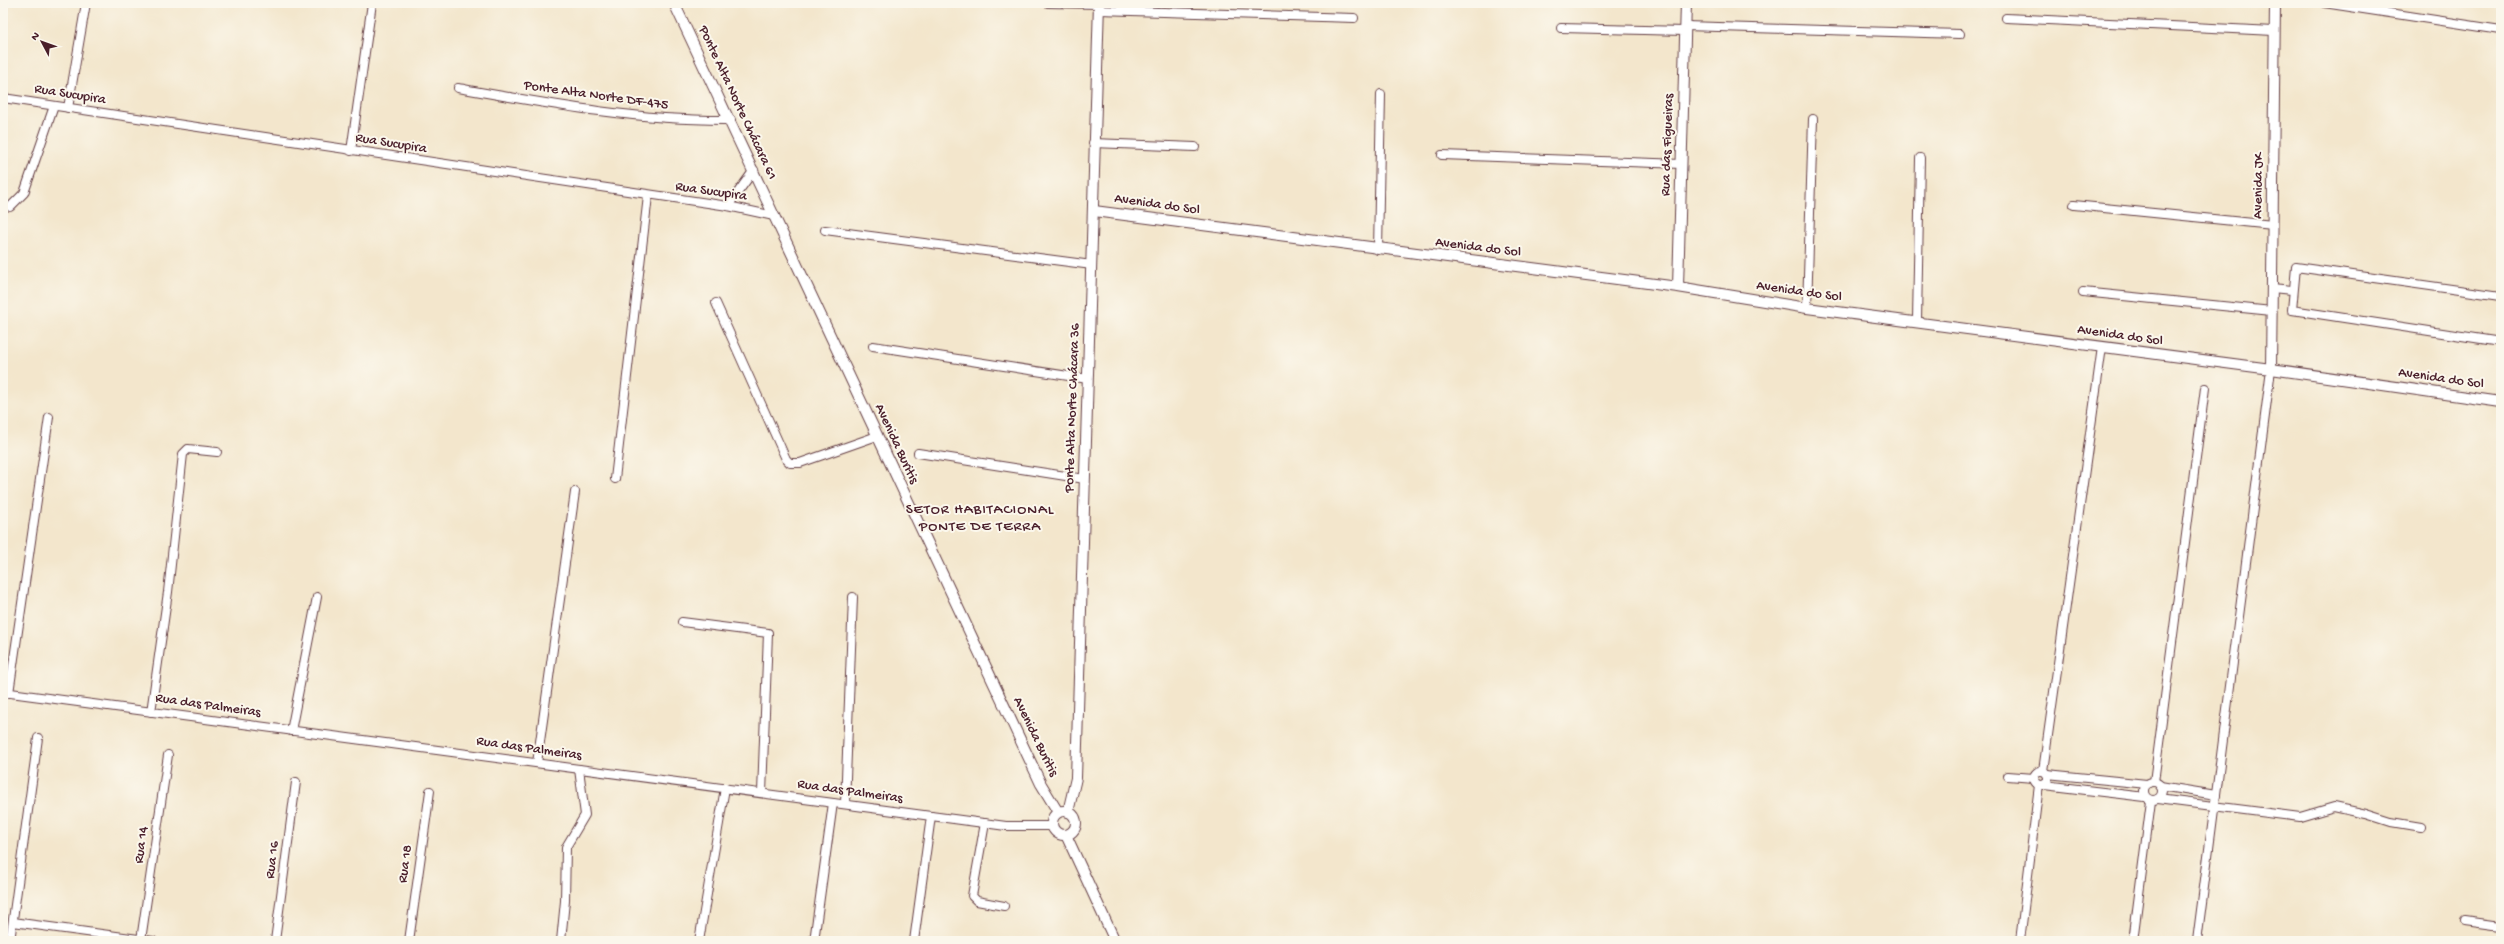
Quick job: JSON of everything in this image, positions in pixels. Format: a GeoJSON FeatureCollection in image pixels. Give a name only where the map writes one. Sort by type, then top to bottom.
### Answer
{"type":"FeatureCollection","features":[{"type":"Feature","properties":{"kind":"street"},"geometry":{"type":"LineString","coordinates":[[68,108],[86,3]]}},
{"type":"Feature","properties":{"kind":"street"},"geometry":{"type":"LineString","coordinates":[[351,151],[372,3]]}},
{"type":"Feature","properties":{"kind":"street","name":"Ponte Alta Norte Chácara 61"},"geometry":{"type":"LineString","coordinates":[[674,3],[731,120],[774,216]]}},
{"type":"Feature","properties":{"kind":"street"},"geometry":{"type":"LineString","coordinates":[[1048,3],[1354,18]]}},
{"type":"Feature","properties":{"kind":"street","name":"Rua das Figueiras"},"geometry":{"type":"LineString","coordinates":[[1678,287],[1686,3]]}},
{"type":"Feature","properties":{"kind":"street","name":"Avenida JK"},"geometry":{"type":"LineString","coordinates":[[2271,369],[2275,3]]}},
{"type":"Feature","properties":{"kind":"street"},"geometry":{"type":"LineString","coordinates":[[2324,3],[2501,30]]}},
{"type":"Feature","properties":{"kind":"street","name":"Ponte Alta Norte Chácara 36"},"geometry":{"type":"LineString","coordinates":[[1063,812],[1073,796],[1076,778],[1094,211],[1093,143],[1099,6]]}},
{"type":"Feature","properties":{"kind":"street"},"geometry":{"type":"LineString","coordinates":[[2006,18],[2274,31]]}},
{"type":"Feature","properties":{"kind":"street"},"geometry":{"type":"LineString","coordinates":[[1561,28],[1960,34]]}},
{"type":"Feature","properties":{"kind":"street","name":"Ponte Alta Norte DF-475"},"geometry":{"type":"LineString","coordinates":[[458,88],[548,104],[676,120],[731,120]]}},
{"type":"Feature","properties":{"kind":"street"},"geometry":{"type":"LineString","coordinates":[[1378,250],[1381,94]]}},
{"type":"Feature","properties":{"kind":"street","name":"Rua Sucupira"},"geometry":{"type":"LineString","coordinates":[[3,98],[648,196],[728,206],[774,216]]}},
{"type":"Feature","properties":{"kind":"street"},"geometry":{"type":"LineString","coordinates":[[10,207],[24,193],[54,106]]}},
{"type":"Feature","properties":{"kind":"street"},"geometry":{"type":"LineString","coordinates":[[1807,308],[1812,119]]}},
{"type":"Feature","properties":{"kind":"street"},"geometry":{"type":"LineString","coordinates":[[1093,143],[1195,147]]}},
{"type":"Feature","properties":{"kind":"street"},"geometry":{"type":"LineString","coordinates":[[1442,155],[1682,164]]}},
{"type":"Feature","properties":{"kind":"street"},"geometry":{"type":"LineString","coordinates":[[1917,322],[1920,158]]}},
{"type":"Feature","properties":{"kind":"street"},"geometry":{"type":"LineString","coordinates":[[728,206],[754,170]]}},
{"type":"Feature","properties":{"kind":"street"},"geometry":{"type":"LineString","coordinates":[[615,478],[648,196]]}},
{"type":"Feature","properties":{"kind":"street"},"geometry":{"type":"LineString","coordinates":[[2074,205],[2273,225]]}},
{"type":"Feature","properties":{"kind":"street","name":"Avenida do Sol"},"geometry":{"type":"LineString","coordinates":[[1094,211],[1378,250],[1678,287],[1807,308],[2271,369],[2501,402]]}},
{"type":"Feature","properties":{"kind":"street","name":"Avenida Buritis"},"geometry":{"type":"LineString","coordinates":[[774,216],[1041,784],[1063,812]]}},
{"type":"Feature","properties":{"kind":"street"},"geometry":{"type":"LineString","coordinates":[[825,230],[1092,265]]}},
{"type":"Feature","properties":{"kind":"street"},"geometry":{"type":"LineString","coordinates":[[2501,296],[2296,267],[2292,290],[2292,310],[2501,342]]}},
{"type":"Feature","properties":{"kind":"street"},"geometry":{"type":"LineString","coordinates":[[2272,288],[2292,290]]}},
{"type":"Feature","properties":{"kind":"street"},"geometry":{"type":"LineString","coordinates":[[2083,292],[2272,311]]}},
{"type":"Feature","properties":{"kind":"street"},"geometry":{"type":"LineString","coordinates":[[716,303],[786,459],[790,463],[800,463],[877,436]]}},
{"type":"Feature","properties":{"kind":"street"},"geometry":{"type":"LineString","coordinates":[[873,346],[1088,379]]}},
{"type":"Feature","properties":{"kind":"street"},"geometry":{"type":"LineString","coordinates":[[2020,941],[2042,785],[2048,778],[2045,773],[2102,347]]}},
{"type":"Feature","properties":{"kind":"street"},"geometry":{"type":"LineString","coordinates":[[2197,941],[2271,369]]}},
{"type":"Feature","properties":{"kind":"street"},"geometry":{"type":"LineString","coordinates":[[2151,799],[2162,793],[2154,784],[2205,388]]}},
{"type":"Feature","properties":{"kind":"street"},"geometry":{"type":"LineString","coordinates":[[6,692],[49,417]]}},
{"type":"Feature","properties":{"kind":"street"},"geometry":{"type":"LineString","coordinates":[[151,712],[168,592],[183,454],[188,449],[217,452]]}},
{"type":"Feature","properties":{"kind":"street"},"geometry":{"type":"LineString","coordinates":[[918,453],[1085,479]]}},
{"type":"Feature","properties":{"kind":"street"},"geometry":{"type":"LineString","coordinates":[[537,763],[575,492]]}},
{"type":"Feature","properties":{"kind":"street"},"geometry":{"type":"LineString","coordinates":[[291,730],[317,597]]}},
{"type":"Feature","properties":{"kind":"street"},"geometry":{"type":"LineString","coordinates":[[846,804],[853,597]]}},
{"type":"Feature","properties":{"kind":"street"},"geometry":{"type":"LineString","coordinates":[[682,622],[768,633],[762,793]]}},
{"type":"Feature","properties":{"kind":"street","name":"Rua das Palmeiras"},"geometry":{"type":"LineString","coordinates":[[6,692],[1006,826],[1052,826]]}},
{"type":"Feature","properties":{"kind":"street"},"geometry":{"type":"LineString","coordinates":[[10,941],[38,738]]}},
{"type":"Feature","properties":{"kind":"street","name":"Rua 14"},"geometry":{"type":"LineString","coordinates":[[141,940],[168,755]]}},
{"type":"Feature","properties":{"kind":"street"},"geometry":{"type":"LineString","coordinates":[[561,941],[565,901],[566,848],[585,814],[579,769]]}},
{"type":"Feature","properties":{"kind":"street"},"geometry":{"type":"LineString","coordinates":[[2034,778],[2038,772],[2154,784],[2216,795]]}},
{"type":"Feature","properties":{"kind":"street"},"geometry":{"type":"LineString","coordinates":[[2008,776],[2034,778],[2042,785],[2151,799],[2215,805],[2300,817],[2334,807],[2366,814],[2391,822],[2421,827]]}},
{"type":"Feature","properties":{"kind":"street","name":"Rua 16"},"geometry":{"type":"LineString","coordinates":[[275,941],[296,782]]}},
{"type":"Feature","properties":{"kind":"street"},"geometry":{"type":"LineString","coordinates":[[2133,941],[2151,799],[2143,790],[2154,784]]}},
{"type":"Feature","properties":{"kind":"street"},"geometry":{"type":"LineString","coordinates":[[699,941],[725,788]]}},
{"type":"Feature","properties":{"kind":"street"},"geometry":{"type":"LineString","coordinates":[[2185,802],[2186,790]]}},
{"type":"Feature","properties":{"kind":"street","name":"Rua 18"},"geometry":{"type":"LineString","coordinates":[[409,941],[430,792]]}},
{"type":"Feature","properties":{"kind":"street"},"geometry":{"type":"LineString","coordinates":[[814,941],[833,802]]}},
{"type":"Feature","properties":{"kind":"street"},"geometry":{"type":"LineString","coordinates":[[1066,835],[1074,832],[1077,824],[1074,817],[1063,812],[1053,817],[1052,826],[1066,835],[1115,941]]}},
{"type":"Feature","properties":{"kind":"street"},"geometry":{"type":"LineString","coordinates":[[914,941],[931,816]]}},
{"type":"Feature","properties":{"kind":"street"},"geometry":{"type":"LineString","coordinates":[[985,823],[972,896],[977,901],[1004,906]]}},
{"type":"Feature","properties":{"kind":"street"},"geometry":{"type":"LineString","coordinates":[[2465,921],[2501,926]]}},
{"type":"Feature","properties":{"kind":"street"},"geometry":{"type":"LineString","coordinates":[[13,922],[152,941]]}},
{"type":"Feature","properties":{"kind":"district","name":"SETOR HABITACIONAL PONTE DE TERRA"},"geometry":{"type":"Point","coordinates":[980,518]}}]}
